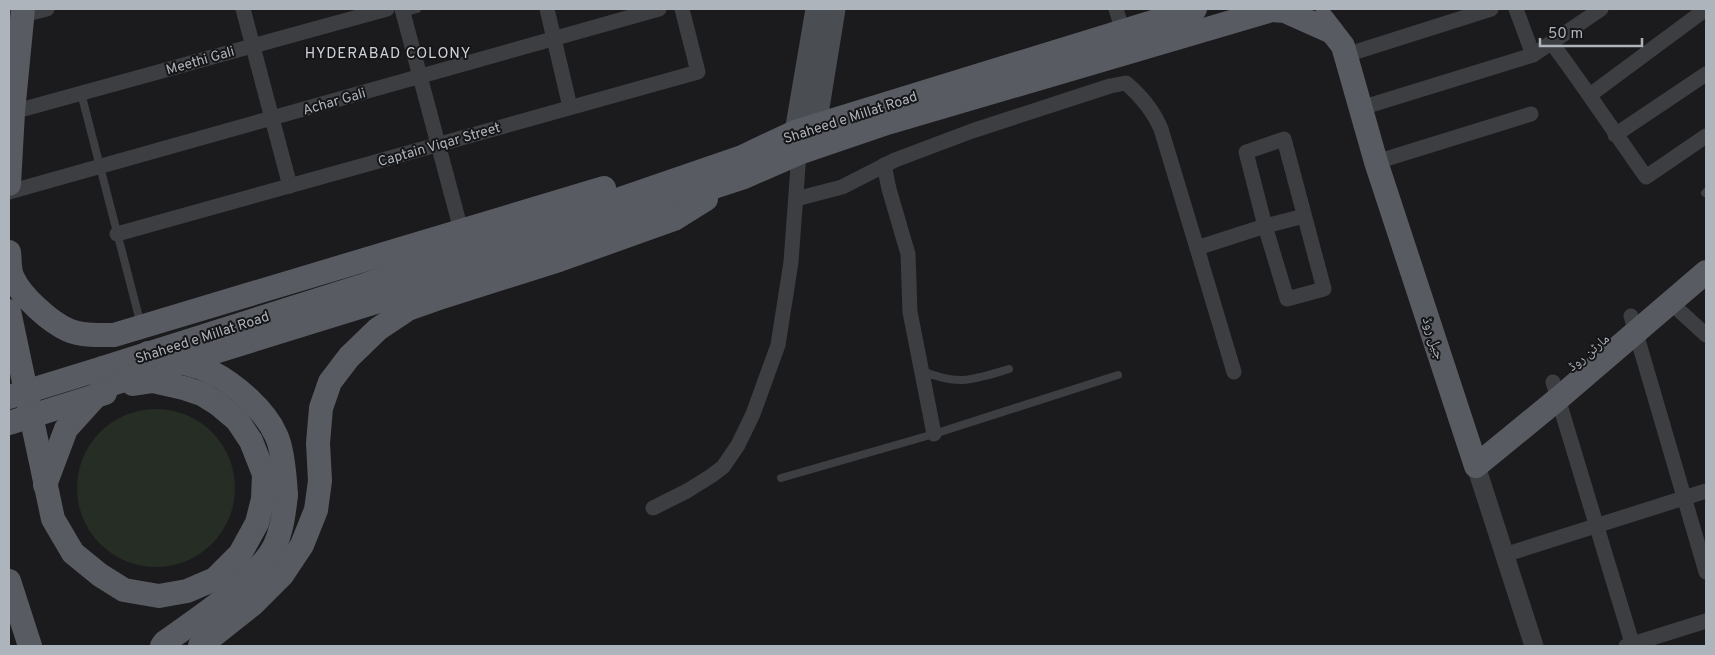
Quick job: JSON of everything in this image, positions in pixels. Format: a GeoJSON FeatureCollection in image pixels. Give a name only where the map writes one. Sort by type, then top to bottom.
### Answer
{"type":"FeatureCollection","features":[{"type":"Feature","properties":{"kind":"main road"},"geometry":{"type":"LineString","coordinates":[[805,140],[816,9]]}},
{"type":"Feature","properties":{"kind":"main road"},"geometry":{"type":"LineString","coordinates":[[805,140],[835,9]]}},
{"type":"Feature","properties":{"kind":"main road","name":"Shaheed e Millat Road"},"geometry":{"type":"LineString","coordinates":[[1126,42],[1195,9]]}},
{"type":"Feature","properties":{"kind":"main road"},"geometry":{"type":"LineString","coordinates":[[1314,9],[1332,32]]}},
{"type":"Feature","properties":{"kind":"main road","name":"Shaheed e Millat Road"},"geometry":{"type":"LineString","coordinates":[[9,398],[362,286],[556,221],[743,167],[805,140],[888,123],[1126,42],[1272,10],[1285,11],[1332,32]]}},
{"type":"Feature","properties":{"kind":"main road"},"geometry":{"type":"LineString","coordinates":[[9,184],[13,112],[23,12]]}},
{"type":"Feature","properties":{"kind":"main road","name":"جیل روڈ"},"geometry":{"type":"LineString","coordinates":[[1332,32],[1343,46],[1346,55],[1376,162],[1473,459]]}},
{"type":"Feature","properties":{"kind":"main road"},"geometry":{"type":"LineString","coordinates":[[9,252],[12,278],[31,302],[50,320],[69,331],[92,335],[114,335],[623,183],[725,149],[731,150],[743,167]]}},
{"type":"Feature","properties":{"kind":"main road"},"geometry":{"type":"LineString","coordinates":[[45,485],[66,429],[105,386],[421,288],[743,167]]}},
{"type":"Feature","properties":{"kind":"main road"},"geometry":{"type":"LineString","coordinates":[[200,646],[253,604],[282,575],[302,545],[316,510],[320,480],[318,444],[321,408],[330,382],[349,357],[378,329],[408,309],[559,260],[674,219],[743,167]]}},
{"type":"Feature","properties":{"kind":"main road","name":"مارٹن روڈ"},"geometry":{"type":"LineString","coordinates":[[1473,459],[1633,324],[1705,270]]}},
{"type":"Feature","properties":{"kind":"main road","name":"مارٹن روڈ"},"geometry":{"type":"LineString","coordinates":[[1633,324],[1670,302],[1705,270]]}},
{"type":"Feature","properties":{"kind":"main road"},"geometry":{"type":"LineString","coordinates":[[9,311],[45,485],[53,519],[73,553],[100,575],[124,590],[159,596],[187,591],[215,578],[240,554],[257,523],[263,499],[264,474],[251,440],[237,420],[218,404],[202,394],[153,380],[105,392],[9,423]]}},
{"type":"Feature","properties":{"kind":"main road"},"geometry":{"type":"LineString","coordinates":[[148,353],[210,372],[238,390],[260,410],[277,435],[284,467],[286,495],[283,521],[274,547],[252,575],[162,646]]}},
{"type":"Feature","properties":{"kind":"main road"},"geometry":{"type":"LineString","coordinates":[[9,581],[30,646]]}},
{"type":"Feature","properties":{"kind":"street"},"geometry":{"type":"LineString","coordinates":[[23,12],[47,9]]}},
{"type":"Feature","properties":{"kind":"street"},"geometry":{"type":"LineString","coordinates":[[243,9],[290,186]]}},
{"type":"Feature","properties":{"kind":"street","name":"Meethi Gali"},"geometry":{"type":"LineString","coordinates":[[13,112],[387,9]]}},
{"type":"Feature","properties":{"kind":"street"},"geometry":{"type":"LineString","coordinates":[[547,9],[570,107]]}},
{"type":"Feature","properties":{"kind":"street","name":"Achar Gali"},"geometry":{"type":"LineString","coordinates":[[9,192],[659,9]]}},
{"type":"Feature","properties":{"kind":"street","name":"Captain Viqar Street"},"geometry":{"type":"LineString","coordinates":[[118,234],[698,72],[682,9]]}},
{"type":"Feature","properties":{"kind":"street"},"geometry":{"type":"LineString","coordinates":[[1116,9],[1126,42]]}},
{"type":"Feature","properties":{"kind":"street"},"geometry":{"type":"LineString","coordinates":[[1346,55],[1491,9]]}},
{"type":"Feature","properties":{"kind":"street"},"geometry":{"type":"LineString","coordinates":[[1516,9],[1532,55]]}},
{"type":"Feature","properties":{"kind":"street"},"geometry":{"type":"LineString","coordinates":[[1361,108],[1532,55],[1601,9]]}},
{"type":"Feature","properties":{"kind":"street"},"geometry":{"type":"LineString","coordinates":[[1590,94],[1706,9]]}},
{"type":"Feature","properties":{"kind":"street"},"geometry":{"type":"LineString","coordinates":[[407,10],[420,77],[461,230]]}},
{"type":"Feature","properties":{"kind":"street"},"geometry":{"type":"LineString","coordinates":[[1552,42],[1646,177],[1706,136]]}},
{"type":"Feature","properties":{"kind":"street"},"geometry":{"type":"LineString","coordinates":[[1616,135],[1706,74]]}},
{"type":"Feature","properties":{"kind":"street"},"geometry":{"type":"LineString","coordinates":[[796,199],[842,187],[884,165],[972,131],[1110,86],[1126,83],[1139,94],[1154,113],[1161,129],[1234,372]]}},
{"type":"Feature","properties":{"kind":"street"},"geometry":{"type":"LineString","coordinates":[[1376,162],[1531,114]]}},
{"type":"Feature","properties":{"kind":"street"},"geometry":{"type":"LineString","coordinates":[[1284,139],[1324,289],[1287,300],[1264,226],[1246,152],[1284,139]]}},
{"type":"Feature","properties":{"kind":"street"},"geometry":{"type":"LineString","coordinates":[[653,508],[703,481],[723,467],[738,445],[749,422],[778,345],[791,262],[796,199],[805,140]]}},
{"type":"Feature","properties":{"kind":"street"},"geometry":{"type":"LineString","coordinates":[[884,165],[908,254],[910,312],[934,434]]}},
{"type":"Feature","properties":{"kind":"street"},"geometry":{"type":"LineString","coordinates":[[1197,248],[1264,226],[1304,216]]}},
{"type":"Feature","properties":{"kind":"street"},"geometry":{"type":"LineString","coordinates":[[1670,302],[1706,335]]}},
{"type":"Feature","properties":{"kind":"street"},"geometry":{"type":"LineString","coordinates":[[1633,324],[1706,572]]}},
{"type":"Feature","properties":{"kind":"street"},"geometry":{"type":"LineString","coordinates":[[1556,390],[1598,525],[1631,646],[1706,621]]}},
{"type":"Feature","properties":{"kind":"street","name":"جیل روڈ"},"geometry":{"type":"LineString","coordinates":[[1473,459],[1534,646]]}},
{"type":"Feature","properties":{"kind":"street"},"geometry":{"type":"LineString","coordinates":[[1504,555],[1706,491]]}},
{"type":"Feature","properties":{"kind":"lane"},"geometry":{"type":"LineString","coordinates":[[81,93],[141,327]]}},
{"type":"Feature","properties":{"kind":"lane"},"geometry":{"type":"LineString","coordinates":[[920,370],[938,377],[960,381],[1009,368]]}},
{"type":"Feature","properties":{"kind":"lane"},"geometry":{"type":"LineString","coordinates":[[780,478],[934,434],[1118,376]]}},
{"type":"Feature","properties":{"kind":"shaded area"},"geometry":{"type":"Polygon","coordinates":[[[164,409],[179,412],[193,418],[212,432],[222,444],[232,465],[235,488],[232,511],[222,532],[212,544],[200,554],[179,564],[164,567],[148,567],[133,564],[112,554],[90,532],[78,503],[77,480],[80,465],[90,444],[112,422],[141,410],[164,409]]]}},
{"type":"Feature","properties":{"kind":"district","name":"HYDERABAD COLONY"},"geometry":{"type":"Point","coordinates":[388,53]}}]}
